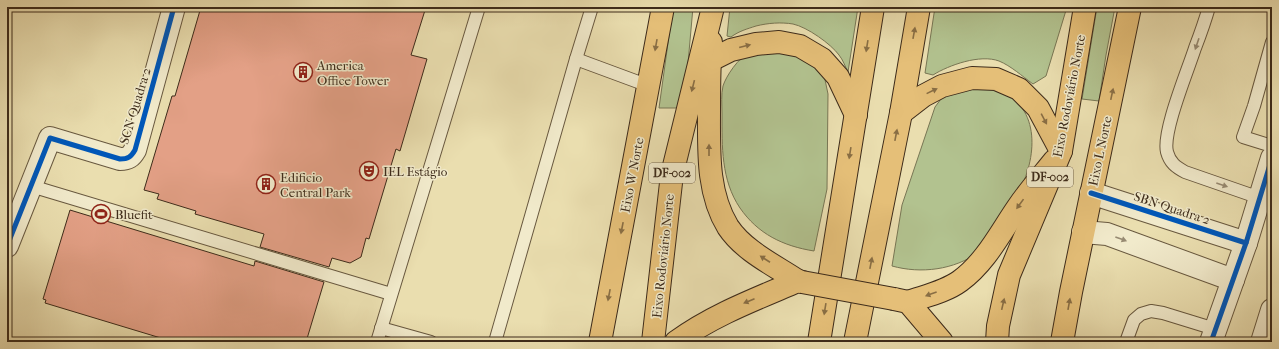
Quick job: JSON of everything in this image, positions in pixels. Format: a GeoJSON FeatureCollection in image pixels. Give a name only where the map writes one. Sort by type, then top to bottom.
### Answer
{"type":"FeatureCollection","features":[{"type":"Feature","properties":{"kind":"main road","name":"Eixo W Norte"},"geometry":{"type":"LineString","coordinates":[[600,342],[663,7]]}},
{"type":"Feature","properties":{"kind":"main road"},"geometry":{"type":"LineString","coordinates":[[714,7],[709,61],[709,163],[716,204],[729,228],[748,248],[800,281],[901,301],[939,291],[959,282],[978,265],[1018,206],[1061,151],[1038,108],[1018,90],[996,79],[972,78],[942,86],[922,96],[901,113]]}},
{"type":"Feature","properties":{"kind":"main road","name":"Eixo Rodoviário Norte"},"geometry":{"type":"LineString","coordinates":[[653,342],[672,174],[714,7]]}},
{"type":"Feature","properties":{"kind":"main road"},"geometry":{"type":"LineString","coordinates":[[819,342],[873,7]]}},
{"type":"Feature","properties":{"kind":"main road"},"geometry":{"type":"LineString","coordinates":[[855,342],[901,113],[918,7]]}},
{"type":"Feature","properties":{"kind":"main road","name":"Eixo Rodoviário Norte"},"geometry":{"type":"LineString","coordinates":[[997,342],[998,326],[1009,275],[1061,151],[1085,7]]}},
{"type":"Feature","properties":{"kind":"main road","name":"Eixo L Norte"},"geometry":{"type":"LineString","coordinates":[[1062,342],[1083,232],[1130,7]]}},
{"type":"Feature","properties":{"kind":"main road"},"geometry":{"type":"LineString","coordinates":[[709,61],[731,50],[756,44],[779,42],[800,46],[822,59],[838,77],[856,114]]}},
{"type":"Feature","properties":{"kind":"main road"},"geometry":{"type":"LineString","coordinates":[[676,342],[695,328],[736,307],[800,281]]}},
{"type":"Feature","properties":{"kind":"main road"},"geometry":{"type":"LineString","coordinates":[[901,301],[942,342]]}},
{"type":"Feature","properties":{"kind":"street","name":"SCN Quadra 2"},"geometry":{"type":"LineString","coordinates":[[7,246],[50,138],[120,158],[127,158],[132,155],[137,142],[174,7]]}},
{"type":"Feature","properties":{"kind":"street"},"geometry":{"type":"LineString","coordinates":[[1213,335],[1246,243],[1272,158]]}},
{"type":"Feature","properties":{"kind":"street","name":"SBN Quadra 2"},"geometry":{"type":"LineString","coordinates":[[1091,193],[1246,243]]}},
{"type":"Feature","properties":{"kind":"street"},"geometry":{"type":"LineString","coordinates":[[1083,232],[1107,234],[1233,280]]}},
{"type":"Feature","properties":{"kind":"street"},"geometry":{"type":"LineString","coordinates":[[1262,342],[1272,310]]}},
{"type":"Feature","properties":{"kind":"lane"},"geometry":{"type":"LineString","coordinates":[[377,342],[478,7]]}},
{"type":"Feature","properties":{"kind":"lane"},"geometry":{"type":"LineString","coordinates":[[495,342],[592,7]]}},
{"type":"Feature","properties":{"kind":"lane"},"geometry":{"type":"LineString","coordinates":[[1209,7],[1172,116],[1166,144],[1168,153],[1175,167],[1185,172],[1260,198]]}},
{"type":"Feature","properties":{"kind":"lane"},"geometry":{"type":"LineString","coordinates":[[1272,42],[1254,106],[1243,137],[1272,146]]}},
{"type":"Feature","properties":{"kind":"lane"},"geometry":{"type":"LineString","coordinates":[[576,59],[649,86]]}},
{"type":"Feature","properties":{"kind":"lane"},"geometry":{"type":"LineString","coordinates":[[31,186],[391,294]]}},
{"type":"Feature","properties":{"kind":"lane"},"geometry":{"type":"LineString","coordinates":[[1126,342],[1134,320],[1141,314],[1151,311],[1163,314],[1213,335]]}},
{"type":"Feature","properties":{"kind":"lane"},"geometry":{"type":"LineString","coordinates":[[381,328],[431,342]]}},
{"type":"Feature","properties":{"kind":"green space"},"geometry":{"type":"Polygon","coordinates":[[[673,7],[693,7],[684,108],[659,108],[673,7]]]}},
{"type":"Feature","properties":{"kind":"green space"},"geometry":{"type":"Polygon","coordinates":[[[730,7],[858,7],[848,72],[843,61],[830,46],[812,32],[793,24],[779,23],[761,25],[743,30],[731,37],[727,36],[730,7]]]}},
{"type":"Feature","properties":{"kind":"green space"},"geometry":{"type":"Polygon","coordinates":[[[935,7],[1067,7],[1046,76],[1033,84],[1008,66],[991,59],[974,60],[956,64],[933,75],[925,73],[935,7]]]}},
{"type":"Feature","properties":{"kind":"green space"},"geometry":{"type":"Polygon","coordinates":[[[1097,7],[1115,7],[1099,101],[1082,99],[1097,7]]]}},
{"type":"Feature","properties":{"kind":"green space"},"geometry":{"type":"Polygon","coordinates":[[[795,49],[824,75],[828,94],[827,189],[814,251],[782,242],[763,232],[755,225],[740,208],[734,197],[729,186],[724,162],[722,138],[722,89],[733,67],[741,58],[749,53],[795,49]]]}},
{"type":"Feature","properties":{"kind":"green space"},"geometry":{"type":"Polygon","coordinates":[[[968,84],[998,89],[1012,97],[1022,108],[1029,121],[1032,135],[1032,150],[1024,180],[1018,194],[988,241],[979,252],[959,263],[937,269],[914,270],[892,266],[902,205],[935,107],[941,99],[968,84]]]}},
{"type":"Feature","properties":{"kind":"building"},"geometry":{"type":"Polygon","coordinates":[[[201,7],[426,7],[411,55],[427,59],[400,151],[396,149],[369,239],[366,238],[361,257],[350,263],[332,258],[329,267],[260,247],[264,234],[195,214],[196,211],[157,199],[159,194],[144,190],[172,96],[175,96],[201,7]]]}},
{"type":"Feature","properties":{"kind":"building"},"geometry":{"type":"Polygon","coordinates":[[[70,210],[254,266],[255,261],[324,282],[306,342],[174,342],[45,303],[46,300],[43,299],[70,210]]]}},
{"type":"Feature","properties":{"kind":"cycle path"},"geometry":{"type":"LineString","coordinates":[[7,246],[50,138],[120,159],[125,159],[131,156],[134,152],[174,7]]}},
{"type":"Feature","properties":{"kind":"cycle path"},"geometry":{"type":"LineString","coordinates":[[1211,342],[1246,243],[1272,158]]}},
{"type":"Feature","properties":{"kind":"cycle path"},"geometry":{"type":"LineString","coordinates":[[1091,193],[1246,243]]}},
{"type":"Feature","properties":{"kind":"place","name":"America Office Tower"},"geometry":{"type":"Point","coordinates":[303,72]}},
{"type":"Feature","properties":{"kind":"place","name":"IEL Estágio"},"geometry":{"type":"Point","coordinates":[369,171]}},
{"type":"Feature","properties":{"kind":"place","name":"Edificio Central Park"},"geometry":{"type":"Point","coordinates":[266,184]}},
{"type":"Feature","properties":{"kind":"place","name":"Bluefit"},"geometry":{"type":"Point","coordinates":[101,214]}}]}
